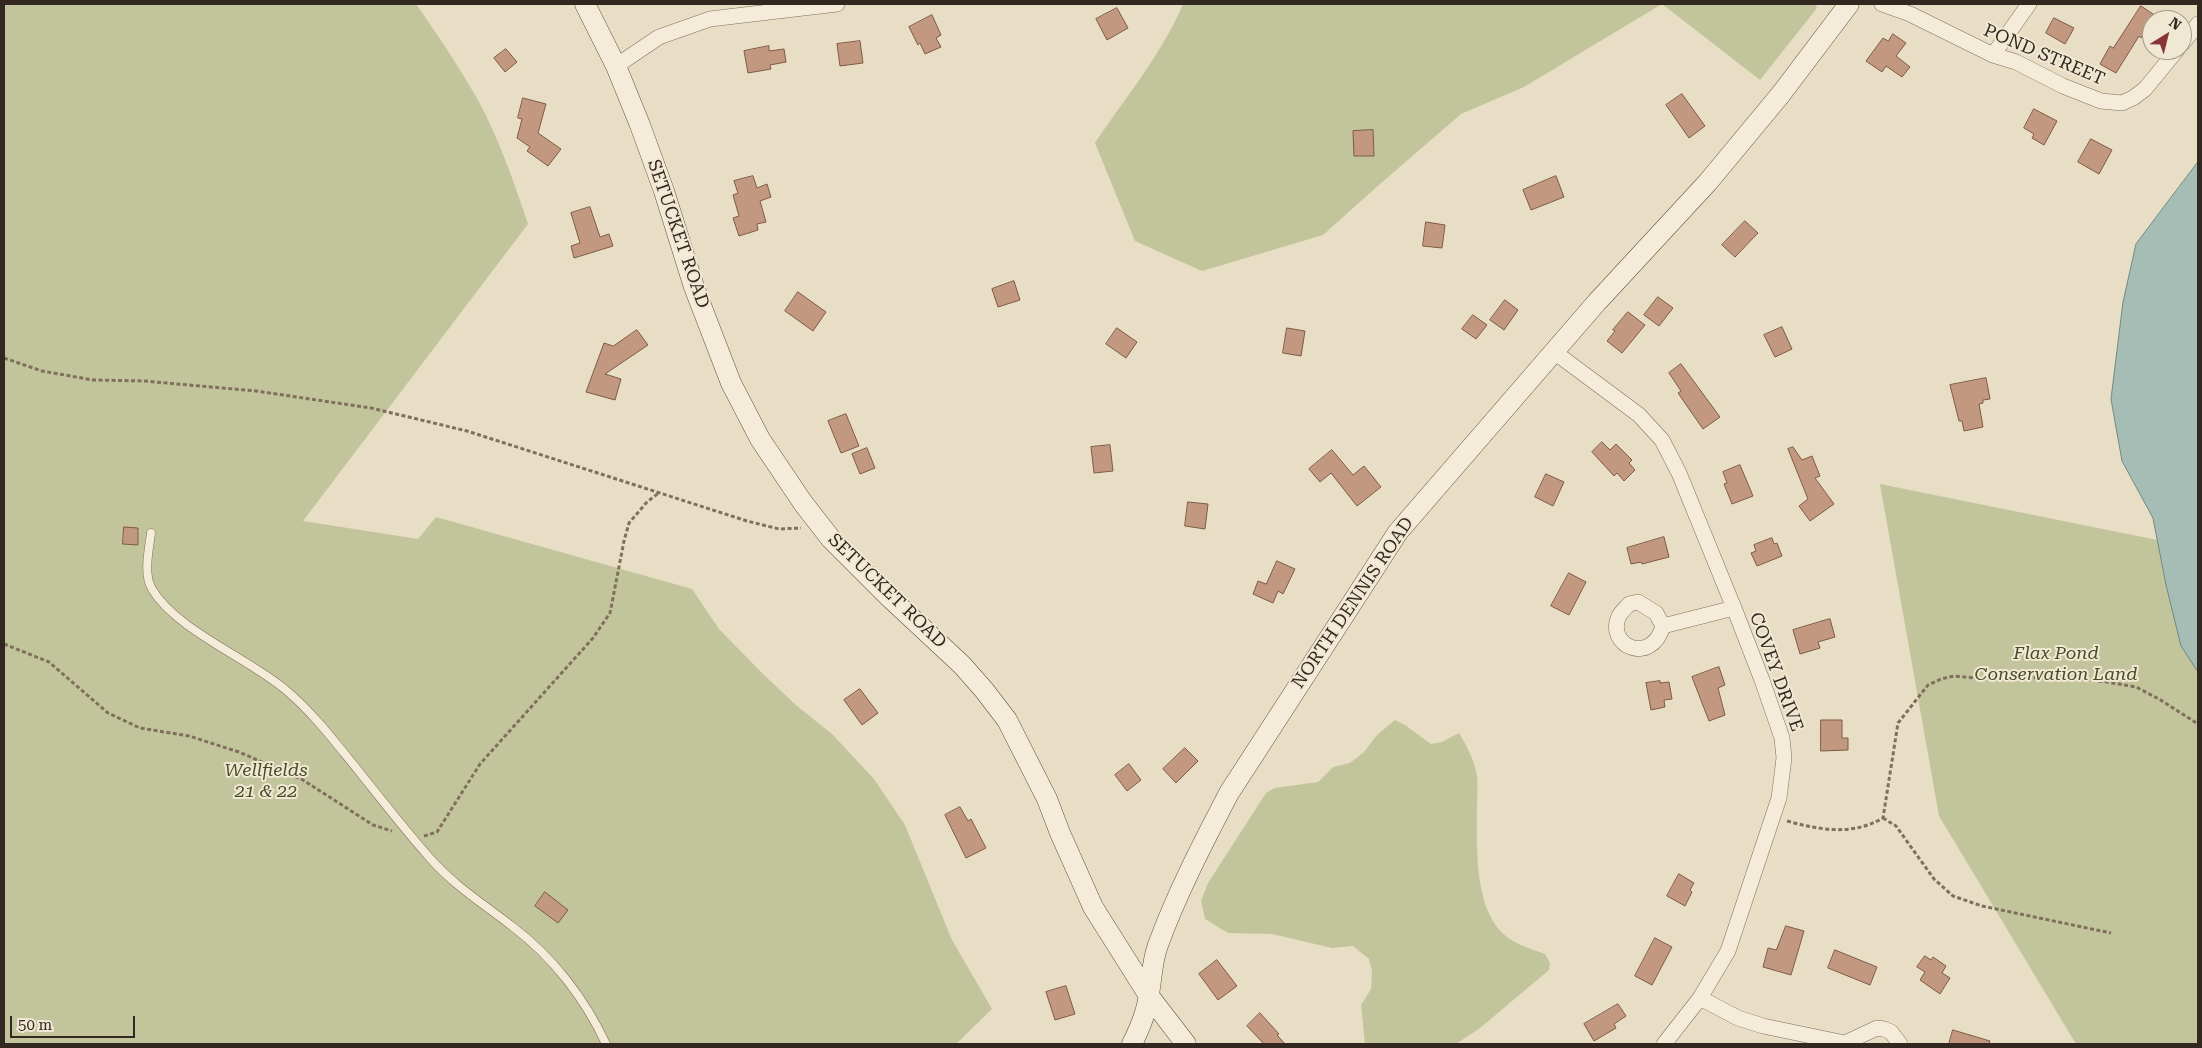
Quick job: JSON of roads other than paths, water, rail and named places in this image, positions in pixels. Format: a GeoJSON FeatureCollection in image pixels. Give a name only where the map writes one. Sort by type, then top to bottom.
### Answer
{"type":"FeatureCollection","features":[{"type":"Feature","properties":{"kind":"main road","name":"SETUCKET ROAD"},"geometry":{"type":"LineString","coordinates":[[585,4],[616,66],[664,191],[694,287],[731,383],[760,439],[820,525],[849,558],[962,665],[984,690],[1006,720],[1047,799],[1093,906],[1149,996],[1186,1044]]}},
{"type":"Feature","properties":{"kind":"main road","name":"NORTH DENNIS ROAD"},"geometry":{"type":"LineString","coordinates":[[1132,1044],[1142,1023],[1149,996],[1157,946],[1187,876],[1229,793],[1385,548],[1420,504],[1553,351],[1673,221],[1781,94],[1849,4]]}},
{"type":"Feature","properties":{"kind":"street"},"geometry":{"type":"LineString","coordinates":[[616,66],[659,37],[710,19],[837,4]]}},
{"type":"Feature","properties":{"kind":"street","name":"POND STREET"},"geometry":{"type":"LineString","coordinates":[[1882,4],[1918,17],[1993,55],[2016,62],[2063,86],[2101,101],[2122,103],[2133,98],[2145,89],[2169,60]]}},
{"type":"Feature","properties":{"kind":"street"},"geometry":{"type":"LineString","coordinates":[[1993,55],[2029,4]]}},
{"type":"Feature","properties":{"kind":"street","name":"COVEY DRIVE"},"geometry":{"type":"LineString","coordinates":[[1553,351],[1639,416],[1662,440],[1679,473],[1734,608],[1782,738],[1784,758],[1779,798],[1728,951],[1700,998],[1664,1044]]}},
{"type":"Feature","properties":{"kind":"street"},"geometry":{"type":"LineString","coordinates":[[1662,626],[1734,608]]}},
{"type":"Feature","properties":{"kind":"street"},"geometry":{"type":"LineString","coordinates":[[1700,998],[1738,1018],[1763,1026],[1846,1044],[1877,1028],[1891,1032],[1900,1044]]}},
{"type":"Feature","properties":{"kind":"lane"},"geometry":{"type":"LineString","coordinates":[[151,533],[147,578],[152,590],[176,615],[217,645],[271,679],[308,710],[444,873],[540,950],[580,999],[595,1021],[606,1044]]}},
{"type":"Feature","properties":{"kind":"water"},"geometry":{"type":"Polygon","coordinates":[[[2198,162],[2198,672],[2181,646],[2166,585],[2153,518],[2122,461],[2111,399],[2123,302],[2136,244],[2198,162]]]}},
{"type":"Feature","properties":{"kind":"park label","name":"Flax Pond Conservation Land"},"geometry":{"type":"Point","coordinates":[2056,664]}},
{"type":"Feature","properties":{"kind":"park label","name":"Wellfields 21 & 22"},"geometry":{"type":"Point","coordinates":[266,781]}}]}
